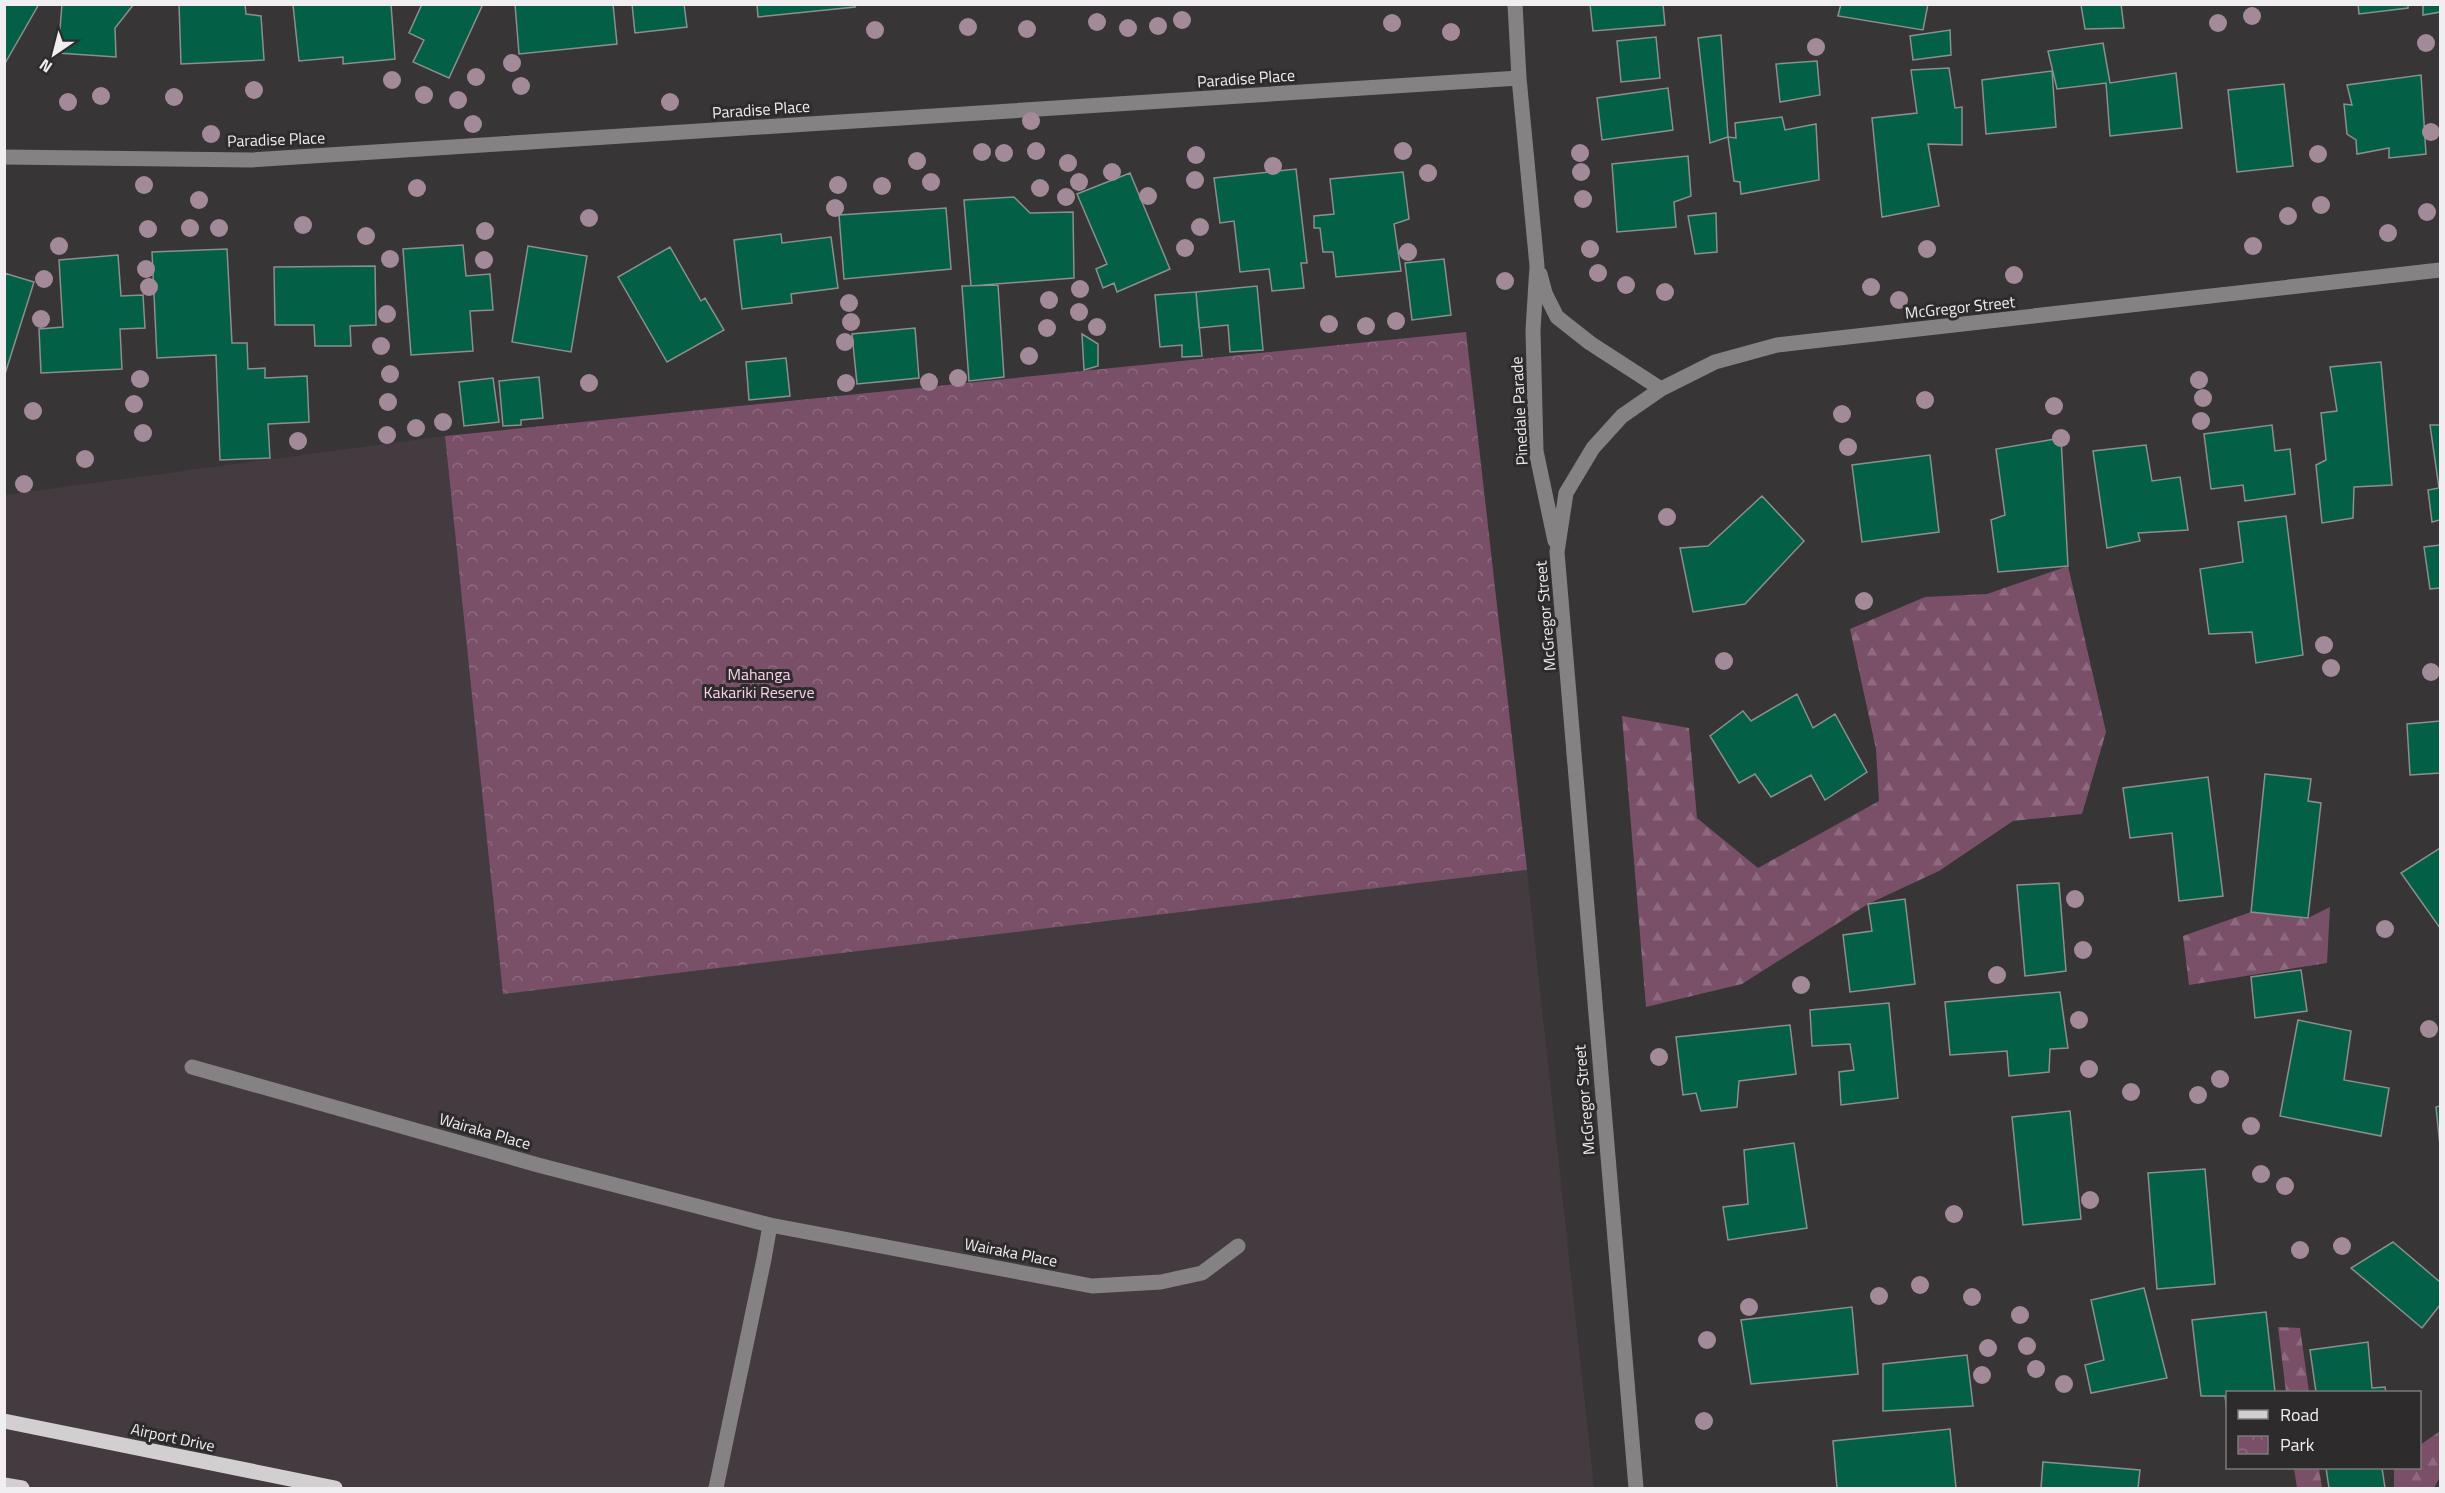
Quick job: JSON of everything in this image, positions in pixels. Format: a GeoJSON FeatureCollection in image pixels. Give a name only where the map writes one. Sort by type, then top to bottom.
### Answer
{"type":"FeatureCollection","features":[{"type":"Feature","properties":{"kind":"main road","name":"Airport Drive"},"geometry":{"type":"LineString","coordinates":[[4,1421],[335,1488]]}},
{"type":"Feature","properties":{"kind":"main road"},"geometry":{"type":"LineString","coordinates":[[4,1485],[22,1488]]}},
{"type":"Feature","properties":{"kind":"street","name":"Pinedale Parade"},"geometry":{"type":"LineString","coordinates":[[1515,4],[1519,78],[1537,266],[1533,330],[1536,451],[1557,552]]}},
{"type":"Feature","properties":{"kind":"street","name":"Paradise Place"},"geometry":{"type":"LineString","coordinates":[[4,157],[251,160],[1519,78]]}},
{"type":"Feature","properties":{"kind":"street","name":"Pinedale Parade"},"geometry":{"type":"LineString","coordinates":[[1537,266],[1545,293],[1557,317],[1590,343],[1661,389]]}},
{"type":"Feature","properties":{"kind":"street","name":"McGregor Street"},"geometry":{"type":"LineString","coordinates":[[1636,1488],[1557,552],[1566,493],[1593,448],[1622,416],[1661,389],[1715,362],[1777,345],[2440,270]]}},
{"type":"Feature","properties":{"kind":"street","name":"Wairaka Place"},"geometry":{"type":"LineString","coordinates":[[192,1067],[538,1165],[770,1225],[1092,1286],[1161,1282],[1202,1273],[1238,1246]]}},
{"type":"Feature","properties":{"kind":"street"},"geometry":{"type":"LineString","coordinates":[[716,1488],[770,1225]]}},
{"type":"Feature","properties":{"kind":"shaded area"},"geometry":{"type":"Polygon","coordinates":[[[445,436],[503,994],[1527,870],[1594,1488],[5,1488],[4,495],[445,436]]]}},
{"type":"Feature","properties":{"kind":"green space","name":"Mahanga Kakariki Reserve"},"geometry":{"type":"Polygon","coordinates":[[[1466,332],[1527,870],[503,994],[445,436],[1466,332]]]}},
{"type":"Feature","properties":{"kind":"green space"},"geometry":{"type":"Polygon","coordinates":[[[2068,566],[2106,732],[2082,814],[2013,821],[1939,871],[1868,904],[1742,984],[1646,1007],[1622,716],[1689,728],[1697,818],[1758,868],[1879,801],[1876,749],[1850,629],[1925,597],[1987,594],[2068,566]]]}},
{"type":"Feature","properties":{"kind":"green space"},"geometry":{"type":"Polygon","coordinates":[[[2330,907],[2327,963],[2189,985],[2183,936],[2251,912],[2308,918],[2330,907]]]}},
{"type":"Feature","properties":{"kind":"green space"},"geometry":{"type":"Polygon","coordinates":[[[2278,1327],[2300,1328],[2309,1391],[2286,1391],[2278,1327]]]}},
{"type":"Feature","properties":{"kind":"green space"},"geometry":{"type":"Polygon","coordinates":[[[2440,1431],[2440,1477],[2434,1488],[2394,1488],[2394,1469],[2421,1469],[2421,1444],[2440,1431]]]}},
{"type":"Feature","properties":{"kind":"green space"},"geometry":{"type":"Polygon","coordinates":[[[2294,1469],[2319,1469],[2322,1488],[2297,1488],[2294,1469]]]}},
{"type":"Feature","properties":{"kind":"building"},"geometry":{"type":"Polygon","coordinates":[[[4,4],[39,4],[4,65],[4,4]]]}},
{"type":"Feature","properties":{"kind":"building"},"geometry":{"type":"Polygon","coordinates":[[[62,4],[134,4],[115,28],[116,57],[58,53],[62,4]]]}},
{"type":"Feature","properties":{"kind":"building"},"geometry":{"type":"Polygon","coordinates":[[[179,4],[245,4],[246,14],[261,16],[264,60],[181,64],[179,4]]]}},
{"type":"Feature","properties":{"kind":"building"},"geometry":{"type":"Polygon","coordinates":[[[391,4],[395,59],[343,64],[343,57],[299,61],[293,5],[391,4]]]}},
{"type":"Feature","properties":{"kind":"building"},"geometry":{"type":"Polygon","coordinates":[[[422,4],[483,4],[449,78],[413,62],[424,40],[409,33],[422,4]]]}},
{"type":"Feature","properties":{"kind":"building"},"geometry":{"type":"Polygon","coordinates":[[[515,4],[613,4],[617,44],[519,54],[515,4]]]}},
{"type":"Feature","properties":{"kind":"building"},"geometry":{"type":"Polygon","coordinates":[[[632,4],[684,4],[687,27],[635,33],[632,4]]]}},
{"type":"Feature","properties":{"kind":"building"},"geometry":{"type":"Polygon","coordinates":[[[757,4],[855,4],[855,7],[758,17],[757,4]]]}},
{"type":"Feature","properties":{"kind":"building"},"geometry":{"type":"Polygon","coordinates":[[[1590,4],[1663,4],[1665,25],[1593,31],[1590,4]]]}},
{"type":"Feature","properties":{"kind":"building"},"geometry":{"type":"Polygon","coordinates":[[[1841,4],[1928,4],[1923,30],[1838,16],[1841,4]]]}},
{"type":"Feature","properties":{"kind":"building"},"geometry":{"type":"Polygon","coordinates":[[[2121,4],[2124,28],[2085,29],[2081,5],[2121,4]]]}},
{"type":"Feature","properties":{"kind":"building"},"geometry":{"type":"Polygon","coordinates":[[[2358,4],[2408,4],[2408,8],[2359,14],[2358,4]]]}},
{"type":"Feature","properties":{"kind":"building"},"geometry":{"type":"Polygon","coordinates":[[[2423,4],[2440,4],[2440,12],[2423,15],[2423,4]]]}},
{"type":"Feature","properties":{"kind":"building"},"geometry":{"type":"Polygon","coordinates":[[[1950,30],[1951,55],[1913,60],[1910,36],[1950,30]]]}},
{"type":"Feature","properties":{"kind":"building"},"geometry":{"type":"Polygon","coordinates":[[[1721,35],[1728,137],[1710,143],[1698,38],[1721,35]]]}},
{"type":"Feature","properties":{"kind":"building"},"geometry":{"type":"Polygon","coordinates":[[[1656,37],[1660,78],[1621,82],[1617,41],[1656,37]]]}},
{"type":"Feature","properties":{"kind":"building"},"geometry":{"type":"Polygon","coordinates":[[[2103,43],[2110,83],[2176,73],[2182,128],[2110,136],[2106,83],[2057,89],[2048,51],[2103,43]]]}},
{"type":"Feature","properties":{"kind":"building"},"geometry":{"type":"Polygon","coordinates":[[[1817,61],[1820,95],[1780,102],[1776,64],[1817,61]]]}},
{"type":"Feature","properties":{"kind":"building"},"geometry":{"type":"Polygon","coordinates":[[[1949,68],[1955,108],[1962,107],[1962,145],[1928,144],[1939,206],[1882,217],[1872,118],[1917,113],[1911,70],[1949,68]]]}},
{"type":"Feature","properties":{"kind":"building"},"geometry":{"type":"Polygon","coordinates":[[[2052,71],[2056,127],[1986,134],[1982,80],[2052,71]]]}},
{"type":"Feature","properties":{"kind":"building"},"geometry":{"type":"Polygon","coordinates":[[[2421,75],[2426,154],[2389,158],[2389,148],[2357,154],[2356,140],[2347,134],[2344,104],[2352,105],[2347,85],[2421,75]]]}},
{"type":"Feature","properties":{"kind":"building"},"geometry":{"type":"Polygon","coordinates":[[[2284,84],[2293,166],[2237,172],[2228,90],[2284,84]]]}},
{"type":"Feature","properties":{"kind":"building"},"geometry":{"type":"Polygon","coordinates":[[[1668,88],[1673,130],[1602,140],[1597,98],[1668,88]]]}},
{"type":"Feature","properties":{"kind":"building"},"geometry":{"type":"Polygon","coordinates":[[[1782,117],[1785,130],[1816,124],[1819,180],[1741,194],[1740,182],[1734,181],[1728,137],[1736,138],[1735,123],[1782,117]]]}},
{"type":"Feature","properties":{"kind":"building"},"geometry":{"type":"Polygon","coordinates":[[[1688,156],[1691,196],[1674,202],[1676,227],[1617,232],[1612,164],[1688,156]]]}},
{"type":"Feature","properties":{"kind":"building"},"geometry":{"type":"Polygon","coordinates":[[[1296,169],[1307,263],[1301,263],[1304,288],[1272,291],[1269,269],[1240,272],[1234,221],[1220,223],[1214,178],[1296,169]]]}},
{"type":"Feature","properties":{"kind":"building"},"geometry":{"type":"Polygon","coordinates":[[[1403,172],[1409,219],[1394,224],[1401,271],[1336,277],[1333,252],[1323,252],[1320,228],[1314,228],[1314,216],[1334,214],[1330,179],[1403,172]]]}},
{"type":"Feature","properties":{"kind":"building"},"geometry":{"type":"Polygon","coordinates":[[[1130,173],[1170,269],[1117,292],[1114,283],[1103,288],[1096,269],[1107,264],[1077,194],[1130,173]]]}},
{"type":"Feature","properties":{"kind":"building"},"geometry":{"type":"Polygon","coordinates":[[[1014,197],[1030,213],[1073,212],[1074,278],[971,286],[964,200],[1014,197]]]}},
{"type":"Feature","properties":{"kind":"building"},"geometry":{"type":"Polygon","coordinates":[[[946,208],[951,269],[844,279],[839,215],[946,208]]]}},
{"type":"Feature","properties":{"kind":"building"},"geometry":{"type":"Polygon","coordinates":[[[1716,213],[1717,252],[1695,254],[1688,216],[1716,213]]]}},
{"type":"Feature","properties":{"kind":"building"},"geometry":{"type":"Polygon","coordinates":[[[781,234],[782,243],[831,237],[838,288],[791,294],[792,303],[742,309],[734,240],[781,234]]]}},
{"type":"Feature","properties":{"kind":"building"},"geometry":{"type":"Polygon","coordinates":[[[463,245],[466,276],[490,274],[493,310],[470,311],[473,351],[411,355],[403,249],[463,245]]]}},
{"type":"Feature","properties":{"kind":"building"},"geometry":{"type":"Polygon","coordinates":[[[528,246],[587,256],[571,352],[512,342],[528,246]]]}},
{"type":"Feature","properties":{"kind":"building"},"geometry":{"type":"Polygon","coordinates":[[[670,247],[701,301],[705,298],[724,330],[667,362],[618,277],[670,247]]]}},
{"type":"Feature","properties":{"kind":"building"},"geometry":{"type":"Polygon","coordinates":[[[227,249],[232,343],[247,343],[248,369],[265,368],[265,378],[307,376],[309,422],[268,424],[270,458],[220,460],[216,355],[157,358],[152,252],[227,249]]]}},
{"type":"Feature","properties":{"kind":"building"},"geometry":{"type":"Polygon","coordinates":[[[118,255],[121,296],[143,295],[145,328],[120,329],[122,369],[41,373],[39,329],[63,327],[59,260],[118,255]]]}},
{"type":"Feature","properties":{"kind":"building"},"geometry":{"type":"Polygon","coordinates":[[[1444,259],[1451,315],[1412,320],[1405,263],[1444,259]]]}},
{"type":"Feature","properties":{"kind":"building"},"geometry":{"type":"Polygon","coordinates":[[[375,266],[376,325],[350,326],[351,346],[315,346],[314,325],[275,325],[274,267],[375,266]]]}},
{"type":"Feature","properties":{"kind":"building"},"geometry":{"type":"Polygon","coordinates":[[[4,273],[34,282],[4,377],[4,273]]]}},
{"type":"Feature","properties":{"kind":"building"},"geometry":{"type":"Polygon","coordinates":[[[998,285],[1004,377],[969,381],[962,286],[998,285]]]}},
{"type":"Feature","properties":{"kind":"building"},"geometry":{"type":"Polygon","coordinates":[[[1257,286],[1263,350],[1230,352],[1228,325],[1199,328],[1196,292],[1257,286]]]}},
{"type":"Feature","properties":{"kind":"building"},"geometry":{"type":"Polygon","coordinates":[[[1196,292],[1202,356],[1182,357],[1182,345],[1160,347],[1155,295],[1196,292]]]}},
{"type":"Feature","properties":{"kind":"building"},"geometry":{"type":"Polygon","coordinates":[[[915,328],[919,378],[857,384],[852,334],[915,328]]]}},
{"type":"Feature","properties":{"kind":"building"},"geometry":{"type":"Polygon","coordinates":[[[1082,334],[1098,344],[1098,366],[1084,370],[1082,334]]]}},
{"type":"Feature","properties":{"kind":"building"},"geometry":{"type":"Polygon","coordinates":[[[786,358],[790,396],[749,400],[746,362],[786,358]]]}},
{"type":"Feature","properties":{"kind":"building"},"geometry":{"type":"Polygon","coordinates":[[[2381,362],[2392,485],[2354,487],[2353,518],[2322,523],[2316,465],[2326,460],[2321,413],[2337,411],[2330,367],[2381,362]]]}},
{"type":"Feature","properties":{"kind":"building"},"geometry":{"type":"Polygon","coordinates":[[[539,377],[543,418],[521,420],[521,425],[503,426],[499,381],[539,377]]]}},
{"type":"Feature","properties":{"kind":"building"},"geometry":{"type":"Polygon","coordinates":[[[493,378],[499,422],[464,426],[459,382],[493,378]]]}},
{"type":"Feature","properties":{"kind":"building"},"geometry":{"type":"Polygon","coordinates":[[[2272,425],[2275,451],[2290,449],[2295,494],[2245,501],[2243,485],[2211,489],[2204,434],[2272,425]]]}},
{"type":"Feature","properties":{"kind":"building"},"geometry":{"type":"Polygon","coordinates":[[[2430,425],[2440,425],[2440,520],[2432,522],[2428,490],[2439,488],[2430,425]]]}},
{"type":"Feature","properties":{"kind":"building"},"geometry":{"type":"Polygon","coordinates":[[[2061,438],[2068,566],[1998,572],[1991,520],[2005,515],[1996,449],[2061,438]]]}},
{"type":"Feature","properties":{"kind":"building"},"geometry":{"type":"Polygon","coordinates":[[[2146,445],[2152,481],[2180,477],[2188,530],[2138,533],[2140,541],[2107,548],[2093,451],[2146,445]]]}},
{"type":"Feature","properties":{"kind":"building"},"geometry":{"type":"Polygon","coordinates":[[[1930,455],[1939,532],[1862,542],[1852,465],[1930,455]]]}},
{"type":"Feature","properties":{"kind":"building"},"geometry":{"type":"Polygon","coordinates":[[[1762,496],[1804,541],[1745,604],[1693,612],[1680,548],[1708,546],[1762,496]]]}},
{"type":"Feature","properties":{"kind":"building"},"geometry":{"type":"Polygon","coordinates":[[[2286,516],[2303,655],[2256,663],[2252,632],[2209,634],[2200,569],[2243,562],[2238,522],[2286,516]]]}},
{"type":"Feature","properties":{"kind":"building"},"geometry":{"type":"Polygon","coordinates":[[[2440,545],[2440,588],[2430,589],[2424,547],[2440,545]]]}},
{"type":"Feature","properties":{"kind":"building"},"geometry":{"type":"Polygon","coordinates":[[[1797,694],[1813,728],[1835,714],[1867,772],[1825,800],[1811,775],[1771,797],[1755,774],[1739,783],[1710,736],[1743,711],[1751,721],[1797,694]]]}},
{"type":"Feature","properties":{"kind":"building"},"geometry":{"type":"Polygon","coordinates":[[[2440,721],[2440,773],[2410,775],[2407,724],[2440,721]]]}},
{"type":"Feature","properties":{"kind":"building"},"geometry":{"type":"Polygon","coordinates":[[[2265,774],[2311,779],[2308,801],[2321,803],[2308,918],[2251,912],[2265,774]]]}},
{"type":"Feature","properties":{"kind":"building"},"geometry":{"type":"Polygon","coordinates":[[[2208,777],[2223,896],[2179,901],[2172,833],[2130,838],[2123,788],[2208,777]]]}},
{"type":"Feature","properties":{"kind":"building"},"geometry":{"type":"Polygon","coordinates":[[[2440,848],[2440,928],[2401,873],[2440,848]]]}},
{"type":"Feature","properties":{"kind":"building"},"geometry":{"type":"Polygon","coordinates":[[[2059,883],[2066,971],[2025,976],[2017,885],[2059,883]]]}},
{"type":"Feature","properties":{"kind":"building"},"geometry":{"type":"Polygon","coordinates":[[[1905,899],[1915,984],[1850,992],[1843,935],[1872,931],[1868,904],[1905,899]]]}},
{"type":"Feature","properties":{"kind":"building"},"geometry":{"type":"Polygon","coordinates":[[[2301,970],[2307,1011],[2255,1018],[2251,977],[2301,970]]]}},
{"type":"Feature","properties":{"kind":"building"},"geometry":{"type":"Polygon","coordinates":[[[2060,992],[2068,1048],[2050,1049],[2049,1072],[2009,1076],[2007,1051],[1950,1055],[1945,1002],[2060,992]]]}},
{"type":"Feature","properties":{"kind":"building"},"geometry":{"type":"Polygon","coordinates":[[[1889,1003],[1898,1098],[1841,1105],[1839,1072],[1854,1070],[1850,1044],[1812,1046],[1810,1010],[1889,1003]]]}},
{"type":"Feature","properties":{"kind":"building"},"geometry":{"type":"Polygon","coordinates":[[[2298,1020],[2351,1031],[2344,1080],[2389,1088],[2381,1136],[2280,1116],[2298,1020]]]}},
{"type":"Feature","properties":{"kind":"building"},"geometry":{"type":"Polygon","coordinates":[[[1790,1025],[1796,1074],[1739,1081],[1737,1107],[1701,1111],[1696,1093],[1683,1095],[1676,1037],[1790,1025]]]}},
{"type":"Feature","properties":{"kind":"building"},"geometry":{"type":"Polygon","coordinates":[[[2440,1106],[2440,1146],[2436,1107],[2440,1106]]]}},
{"type":"Feature","properties":{"kind":"building"},"geometry":{"type":"Polygon","coordinates":[[[2070,1111],[2081,1219],[2023,1225],[2012,1117],[2070,1111]]]}},
{"type":"Feature","properties":{"kind":"building"},"geometry":{"type":"Polygon","coordinates":[[[1794,1143],[1807,1228],[1728,1240],[1723,1207],[1748,1204],[1744,1150],[1794,1143]]]}},
{"type":"Feature","properties":{"kind":"building"},"geometry":{"type":"Polygon","coordinates":[[[2205,1169],[2215,1284],[2157,1289],[2148,1173],[2205,1169]]]}},
{"type":"Feature","properties":{"kind":"building"},"geometry":{"type":"Polygon","coordinates":[[[2393,1242],[2440,1282],[2440,1305],[2422,1328],[2351,1268],[2393,1242]]]}},
{"type":"Feature","properties":{"kind":"building"},"geometry":{"type":"Polygon","coordinates":[[[2144,1288],[2167,1378],[2091,1393],[2085,1365],[2104,1360],[2091,1300],[2144,1288]]]}},
{"type":"Feature","properties":{"kind":"building"},"geometry":{"type":"Polygon","coordinates":[[[1852,1307],[1858,1374],[1751,1384],[1741,1320],[1852,1307]]]}},
{"type":"Feature","properties":{"kind":"building"},"geometry":{"type":"Polygon","coordinates":[[[2266,1312],[2275,1391],[2226,1391],[2226,1404],[2225,1396],[2201,1396],[2192,1320],[2266,1312]]]}},
{"type":"Feature","properties":{"kind":"building"},"geometry":{"type":"Polygon","coordinates":[[[2368,1342],[2372,1388],[2385,1387],[2386,1391],[2316,1391],[2310,1350],[2368,1342]]]}},
{"type":"Feature","properties":{"kind":"building"},"geometry":{"type":"Polygon","coordinates":[[[1967,1355],[1973,1406],[1883,1411],[1883,1364],[1967,1355]]]}},
{"type":"Feature","properties":{"kind":"building"},"geometry":{"type":"Polygon","coordinates":[[[1950,1429],[1956,1488],[1837,1488],[1833,1441],[1950,1429]]]}},
{"type":"Feature","properties":{"kind":"building"},"geometry":{"type":"Polygon","coordinates":[[[2043,1462],[2140,1470],[2138,1488],[2041,1488],[2043,1462]]]}},
{"type":"Feature","properties":{"kind":"building"},"geometry":{"type":"Polygon","coordinates":[[[2326,1469],[2382,1469],[2385,1488],[2329,1488],[2326,1469]]]}}]}
